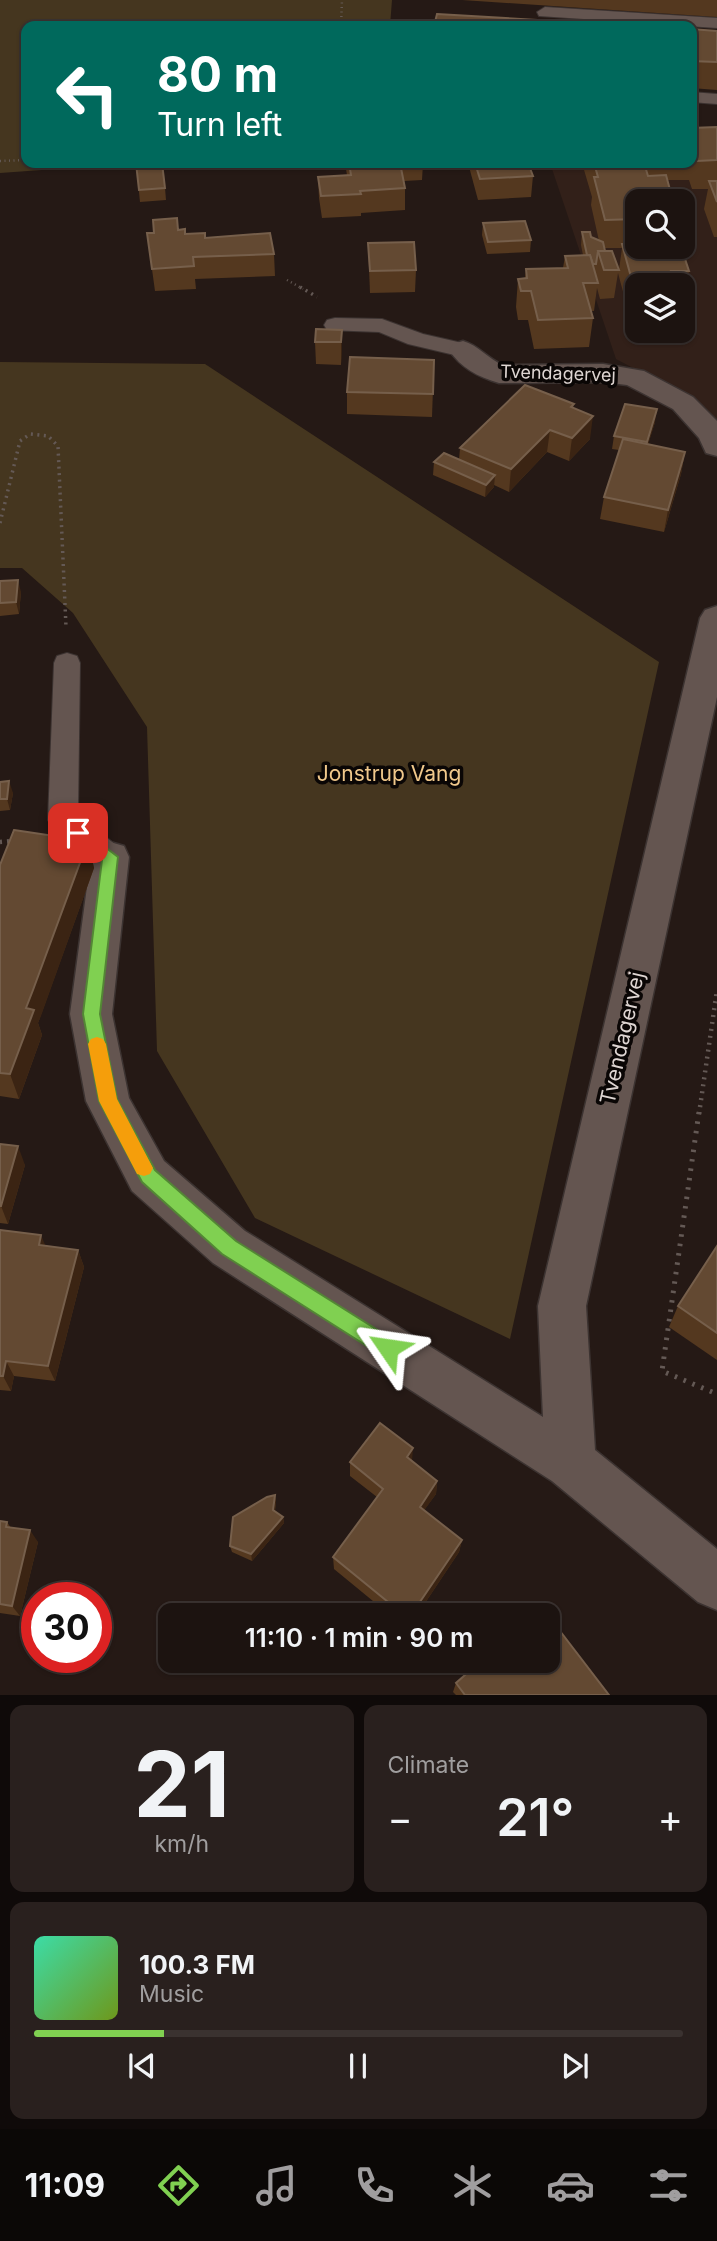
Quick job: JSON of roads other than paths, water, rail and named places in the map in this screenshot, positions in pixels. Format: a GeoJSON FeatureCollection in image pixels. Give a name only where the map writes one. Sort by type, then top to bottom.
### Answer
{"type":"FeatureCollection","features":[{"type":"Feature","properties":{"kind":"street","name":"Tvendagervej"},"geometry":{"type":"LineString","coordinates":[[463,350],[478,365],[499,374],[603,373],[634,377],[683,403],[713,435],[717,446]]}},
{"type":"Feature","properties":{"kind":"street","name":"Tvendagervej"},"geometry":{"type":"LineString","coordinates":[[570,1463],[562,1306],[717,618]]}},
{"type":"Feature","properties":{"kind":"street"},"geometry":{"type":"LineString","coordinates":[[110,857],[91,1014],[108,1101],[148,1176],[229,1247],[570,1463],[717,1583]]}},
{"type":"Feature","properties":{"kind":"lane"},"geometry":{"type":"LineString","coordinates":[[545,12],[686,21]]}},
{"type":"Feature","properties":{"kind":"lane"},"geometry":{"type":"LineString","coordinates":[[697,22],[717,23]]}},
{"type":"Feature","properties":{"kind":"lane"},"geometry":{"type":"LineString","coordinates":[[697,97],[717,99]]}},
{"type":"Feature","properties":{"kind":"lane"},"geometry":{"type":"LineString","coordinates":[[335,325],[382,326],[416,340],[463,350]]}},
{"type":"Feature","properties":{"kind":"lane"},"geometry":{"type":"LineString","coordinates":[[67,663],[63,820],[110,857]]}},
{"type":"Feature","properties":{"kind":"park label","name":"Jonstrup Vang"},"geometry":{"type":"Point","coordinates":[389,773]}}]}
